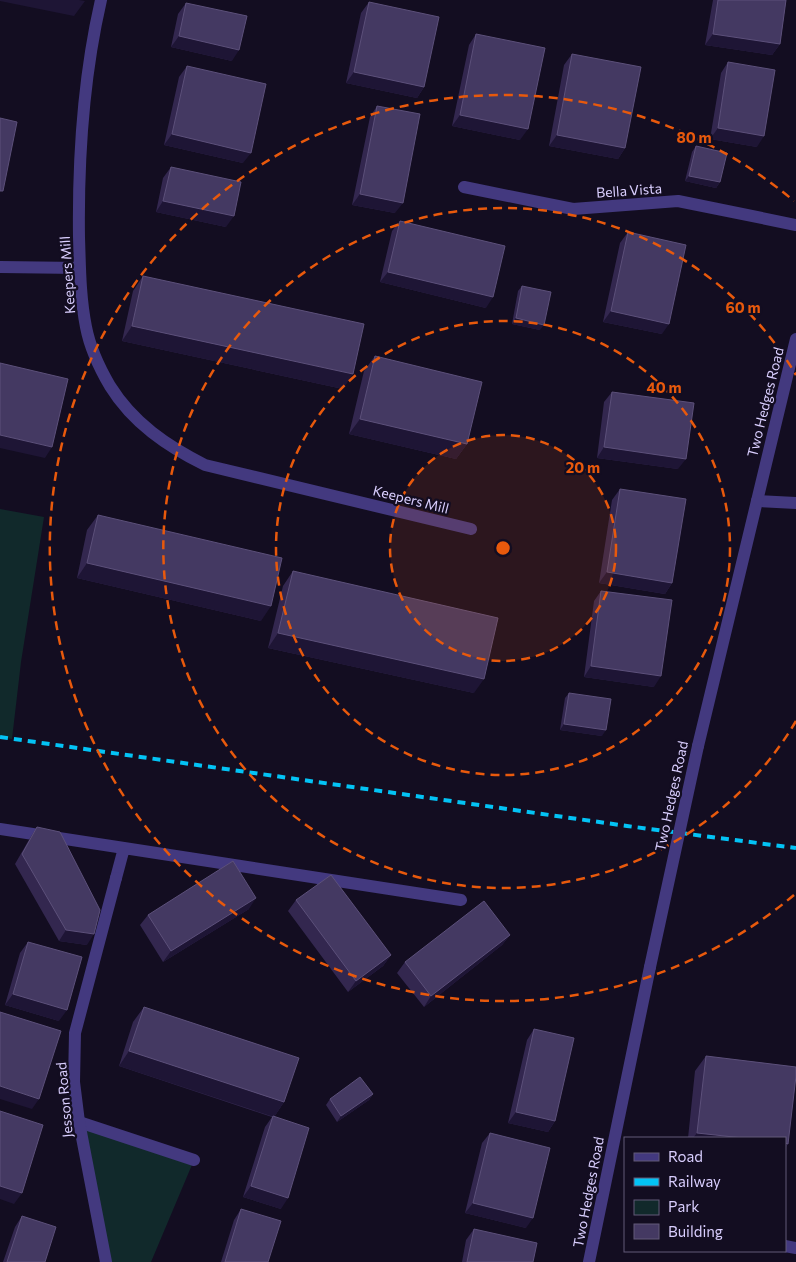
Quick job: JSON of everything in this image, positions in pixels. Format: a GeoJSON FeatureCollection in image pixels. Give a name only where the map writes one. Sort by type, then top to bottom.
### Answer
{"type":"FeatureCollection","features":[{"type":"Feature","properties":{"kind":"street","name":"Keepers Mill"},"geometry":{"type":"LineString","coordinates":[[102,0],[90,69],[82,132],[78,200],[81,299],[86,330],[96,360],[111,387],[130,412],[152,434],[178,451],[205,465],[471,529]]}},
{"type":"Feature","properties":{"kind":"street","name":"Bella Vista"},"geometry":{"type":"LineString","coordinates":[[464,186],[573,209],[678,201],[796,226]]}},
{"type":"Feature","properties":{"kind":"street"},"geometry":{"type":"LineString","coordinates":[[0,266],[80,268]]}},
{"type":"Feature","properties":{"kind":"street","name":"Two Hedges Road"},"geometry":{"type":"LineString","coordinates":[[590,1262],[650,967],[698,746],[796,339]]}},
{"type":"Feature","properties":{"kind":"street"},"geometry":{"type":"LineString","coordinates":[[757,501],[796,503]]}},
{"type":"Feature","properties":{"kind":"street"},"geometry":{"type":"LineString","coordinates":[[0,829],[461,900]]}},
{"type":"Feature","properties":{"kind":"street","name":"Jesson Road"},"geometry":{"type":"LineString","coordinates":[[106,1262],[79,1122],[74,1082],[75,1033],[124,848]]}},
{"type":"Feature","properties":{"kind":"street"},"geometry":{"type":"LineString","coordinates":[[79,1122],[194,1160]]}},
{"type":"Feature","properties":{"kind":"green space"},"geometry":{"type":"Polygon","coordinates":[[[0,509],[44,517],[21,662],[12,739],[0,737],[0,509]]]}},
{"type":"Feature","properties":{"kind":"green space"},"geometry":{"type":"Polygon","coordinates":[[[79,1122],[194,1160],[151,1262],[106,1262],[79,1122]]]}},
{"type":"Feature","properties":{"kind":"building"},"geometry":{"type":"Polygon","coordinates":[[[718,0],[786,0],[780,44],[713,34],[718,0]]]}},
{"type":"Feature","properties":{"kind":"building"},"geometry":{"type":"Polygon","coordinates":[[[369,2],[439,17],[424,87],[354,72],[369,2]]]}},
{"type":"Feature","properties":{"kind":"building"},"geometry":{"type":"Polygon","coordinates":[[[186,3],[247,16],[239,50],[179,36],[186,3]]]}},
{"type":"Feature","properties":{"kind":"building"},"geometry":{"type":"Polygon","coordinates":[[[476,34],[545,48],[528,129],[460,115],[476,34]]]}},
{"type":"Feature","properties":{"kind":"building"},"geometry":{"type":"Polygon","coordinates":[[[572,54],[641,67],[625,148],[557,135],[572,54]]]}},
{"type":"Feature","properties":{"kind":"building"},"geometry":{"type":"Polygon","coordinates":[[[728,62],[775,70],[764,136],[718,128],[728,62]]]}},
{"type":"Feature","properties":{"kind":"building"},"geometry":{"type":"Polygon","coordinates":[[[187,66],[266,84],[251,153],[172,134],[187,66]]]}},
{"type":"Feature","properties":{"kind":"building"},"geometry":{"type":"Polygon","coordinates":[[[377,106],[420,114],[403,203],[360,194],[377,106]]]}},
{"type":"Feature","properties":{"kind":"building"},"geometry":{"type":"Polygon","coordinates":[[[0,118],[17,122],[3,191],[0,191],[0,118]]]}},
{"type":"Feature","properties":{"kind":"building"},"geometry":{"type":"Polygon","coordinates":[[[696,146],[727,153],[720,182],[689,176],[696,146]]]}},
{"type":"Feature","properties":{"kind":"building"},"geometry":{"type":"Polygon","coordinates":[[[171,167],[241,182],[234,216],[163,201],[171,167]]]}},
{"type":"Feature","properties":{"kind":"building"},"geometry":{"type":"Polygon","coordinates":[[[400,221],[505,246],[493,297],[388,272],[400,221]]]}},
{"type":"Feature","properties":{"kind":"building"},"geometry":{"type":"Polygon","coordinates":[[[628,232],[686,245],[669,324],[611,311],[628,232]]]}},
{"type":"Feature","properties":{"kind":"building"},"geometry":{"type":"Polygon","coordinates":[[[143,276],[364,324],[353,374],[132,326],[143,276]]]}},
{"type":"Feature","properties":{"kind":"building"},"geometry":{"type":"Polygon","coordinates":[[[522,286],[551,292],[544,325],[516,318],[522,286]]]}},
{"type":"Feature","properties":{"kind":"building"},"geometry":{"type":"Polygon","coordinates":[[[375,356],[482,382],[467,444],[360,419],[375,356]]]}},
{"type":"Feature","properties":{"kind":"building"},"geometry":{"type":"Polygon","coordinates":[[[0,363],[68,379],[52,447],[0,435],[0,363]]]}},
{"type":"Feature","properties":{"kind":"building"},"geometry":{"type":"Polygon","coordinates":[[[612,392],[694,403],[686,459],[604,447],[612,392]]]}},
{"type":"Feature","properties":{"kind":"building"},"geometry":{"type":"Polygon","coordinates":[[[620,489],[686,499],[672,583],[607,572],[620,489]]]}},
{"type":"Feature","properties":{"kind":"building"},"geometry":{"type":"Polygon","coordinates":[[[98,515],[282,558],[271,606],[87,563],[98,515]]]}},
{"type":"Feature","properties":{"kind":"building"},"geometry":{"type":"Polygon","coordinates":[[[293,571],[498,618],[484,679],[278,633],[293,571]]]}},
{"type":"Feature","properties":{"kind":"building"},"geometry":{"type":"Polygon","coordinates":[[[601,591],[672,600],[661,676],[591,666],[601,591]]]}},
{"type":"Feature","properties":{"kind":"building"},"geometry":{"type":"Polygon","coordinates":[[[569,693],[611,699],[606,730],[564,724],[569,693]]]}},
{"type":"Feature","properties":{"kind":"building"},"geometry":{"type":"Polygon","coordinates":[[[37,827],[60,832],[100,910],[94,934],[66,930],[22,854],[37,827]]]}},
{"type":"Feature","properties":{"kind":"building"},"geometry":{"type":"Polygon","coordinates":[[[233,861],[256,898],[171,951],[148,915],[233,861]]]}},
{"type":"Feature","properties":{"kind":"building"},"geometry":{"type":"Polygon","coordinates":[[[331,875],[391,955],[356,981],[296,900],[331,875]]]}},
{"type":"Feature","properties":{"kind":"building"},"geometry":{"type":"Polygon","coordinates":[[[484,901],[510,935],[431,996],[405,962],[484,901]]]}},
{"type":"Feature","properties":{"kind":"building"},"geometry":{"type":"Polygon","coordinates":[[[28,942],[82,957],[67,1010],[13,994],[28,942]]]}},
{"type":"Feature","properties":{"kind":"building"},"geometry":{"type":"Polygon","coordinates":[[[144,1007],[299,1058],[284,1102],[129,1051],[144,1007]]]}},
{"type":"Feature","properties":{"kind":"building"},"geometry":{"type":"Polygon","coordinates":[[[0,1012],[61,1031],[39,1099],[0,1086],[0,1012]]]}},
{"type":"Feature","properties":{"kind":"building"},"geometry":{"type":"Polygon","coordinates":[[[534,1029],[574,1038],[555,1121],[516,1112],[534,1029]]]}},
{"type":"Feature","properties":{"kind":"building"},"geometry":{"type":"Polygon","coordinates":[[[706,1056],[796,1067],[788,1144],[786,1143],[786,1137],[734,1137],[697,1133],[706,1056]]]}},
{"type":"Feature","properties":{"kind":"building"},"geometry":{"type":"Polygon","coordinates":[[[360,1077],[373,1094],[341,1116],[330,1099],[360,1077]]]}},
{"type":"Feature","properties":{"kind":"building"},"geometry":{"type":"Polygon","coordinates":[[[0,1111],[43,1125],[22,1193],[0,1186],[0,1111]]]}},
{"type":"Feature","properties":{"kind":"building"},"geometry":{"type":"Polygon","coordinates":[[[273,1116],[309,1128],[288,1198],[251,1186],[273,1116]]]}},
{"type":"Feature","properties":{"kind":"building"},"geometry":{"type":"Polygon","coordinates":[[[490,1133],[550,1148],[533,1218],[473,1203],[490,1133]]]}},
{"type":"Feature","properties":{"kind":"building"},"geometry":{"type":"Polygon","coordinates":[[[241,1209],[281,1221],[268,1262],[225,1262],[241,1209]]]}},
{"type":"Feature","properties":{"kind":"building"},"geometry":{"type":"Polygon","coordinates":[[[22,1216],[56,1227],[45,1262],[7,1262],[22,1216]]]}},
{"type":"Feature","properties":{"kind":"building"},"geometry":{"type":"Polygon","coordinates":[[[474,1229],[537,1243],[533,1262],[467,1262],[474,1229]]]}},
{"type":"Feature","properties":{"kind":"railway"},"geometry":{"type":"LineString","coordinates":[[0,737],[627,826],[796,848]]}}]}
